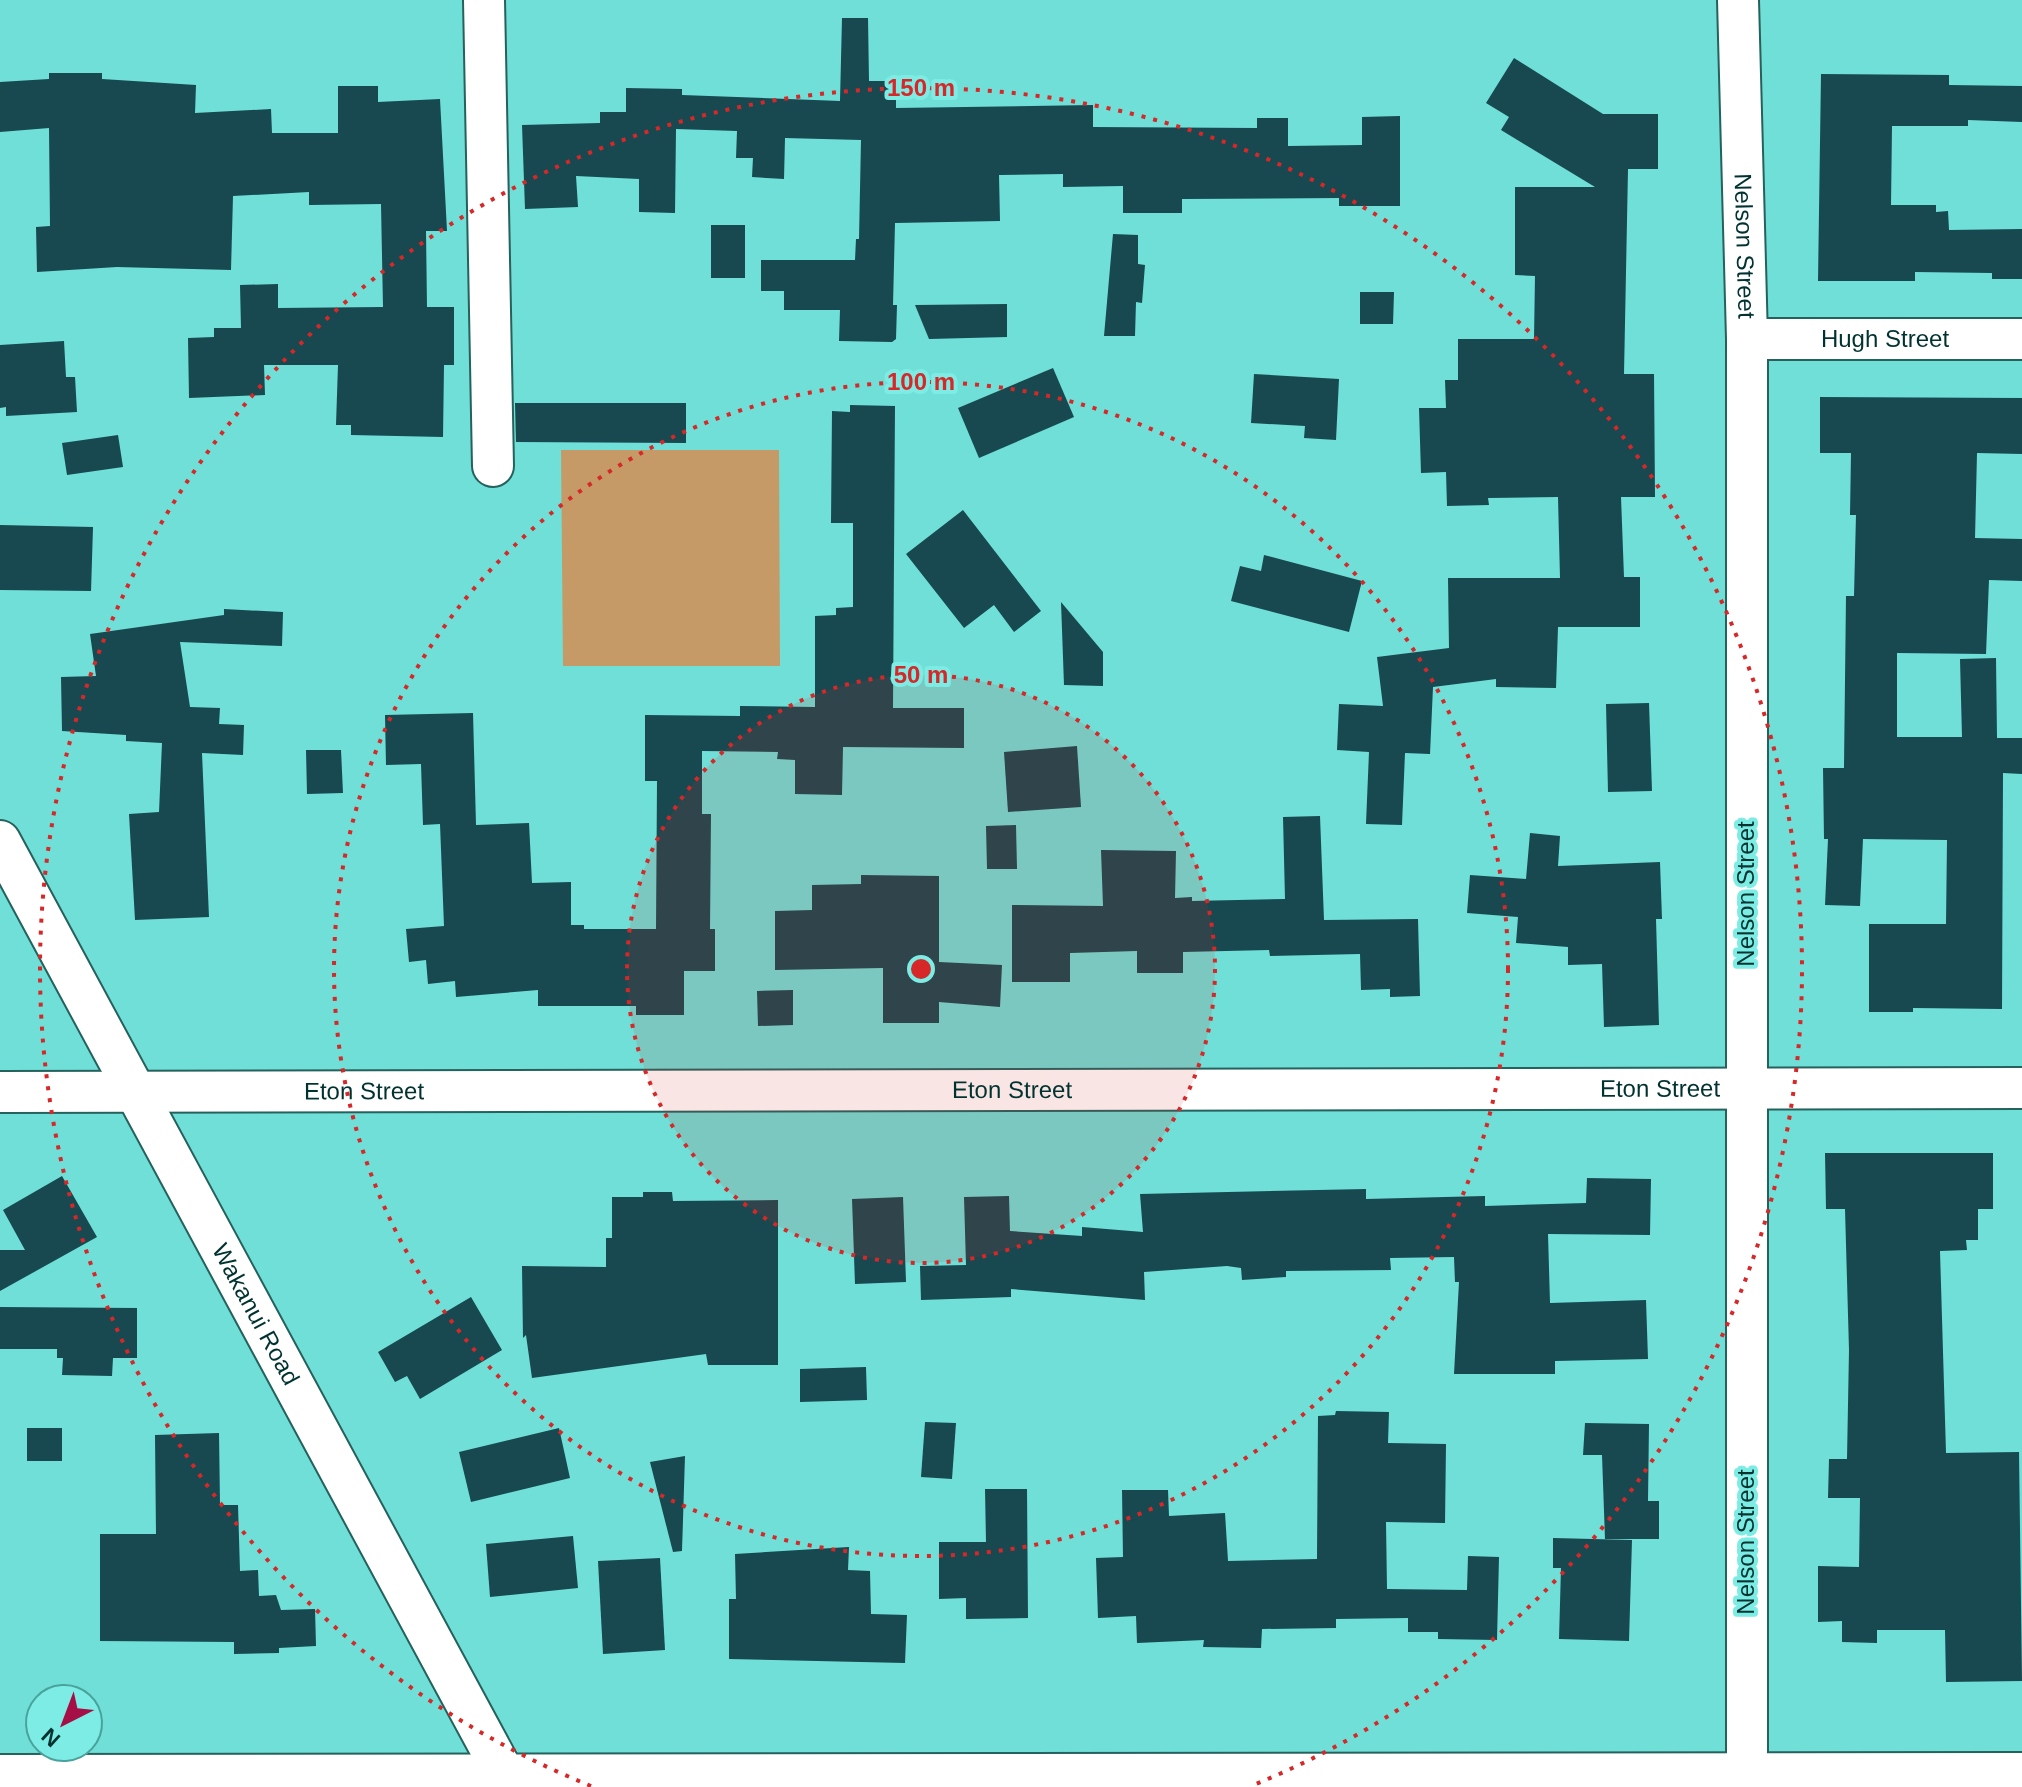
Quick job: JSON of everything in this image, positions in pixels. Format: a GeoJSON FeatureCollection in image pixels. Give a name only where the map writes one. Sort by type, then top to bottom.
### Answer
{"type":"FeatureCollection","features":[{"type":"Feature","properties":{"kind":"street"},"geometry":{"type":"LineString","coordinates":[[484,0],[493,466]]}},
{"type":"Feature","properties":{"kind":"street","name":"Nelson Street"},"geometry":{"type":"LineString","coordinates":[[1738,0],[1747,339],[1746,1089],[1751,1780]]}},
{"type":"Feature","properties":{"kind":"street","name":"Hugh Street"},"geometry":{"type":"LineString","coordinates":[[1747,339],[2022,339]]}},
{"type":"Feature","properties":{"kind":"street","name":"Wakanui Road"},"geometry":{"type":"LineString","coordinates":[[0,841],[508,1780]]}},
{"type":"Feature","properties":{"kind":"street","name":"Eton Street"},"geometry":{"type":"LineString","coordinates":[[0,1092],[2022,1088]]}},
{"type":"Feature","properties":{"kind":"street"},"geometry":{"type":"LineString","coordinates":[[0,1775],[508,1780],[1751,1780],[2022,1773]]}},
{"type":"Feature","properties":{"kind":"shaded area"},"geometry":{"type":"Polygon","coordinates":[[[561,450],[779,450],[780,666],[563,666],[561,450]]]}},
{"type":"Feature","properties":{"kind":"building"},"geometry":{"type":"Polygon","coordinates":[[[842,18],[868,18],[869,81],[896,81],[896,108],[1093,105],[1093,127],[1257,128],[1257,118],[1288,118],[1288,146],[1362,145],[1362,117],[1400,116],[1400,206],[1339,206],[1339,198],[1182,199],[1182,213],[1123,213],[1123,186],[1063,187],[1063,174],[999,175],[1000,221],[895,223],[893,305],[897,305],[896,339],[892,342],[839,341],[840,310],[784,310],[784,291],[761,291],[761,260],[855,260],[856,239],[859,239],[861,140],[785,138],[784,179],[752,177],[753,158],[736,158],[737,131],[676,129],[675,213],[639,212],[639,179],[576,176],[578,207],[525,209],[522,125],[600,123],[600,112],[626,112],[626,88],[682,89],[682,95],[840,101],[842,18]]]}},
{"type":"Feature","properties":{"kind":"building"},"geometry":{"type":"Polygon","coordinates":[[[1514,58],[1603,114],[1658,114],[1658,169],[1628,169],[1624,374],[1654,374],[1655,497],[1621,497],[1624,577],[1640,577],[1640,627],[1558,627],[1556,688],[1496,687],[1496,679],[1433,687],[1430,754],[1405,753],[1402,825],[1366,824],[1369,752],[1337,750],[1339,704],[1383,706],[1377,657],[1449,648],[1448,578],[1560,578],[1558,497],[1488,498],[1489,505],[1447,506],[1446,472],[1421,473],[1419,408],[1446,408],[1445,380],[1458,380],[1458,339],[1534,339],[1535,276],[1515,275],[1515,187],[1595,187],[1501,130],[1509,117],[1486,103],[1514,58]]]}},
{"type":"Feature","properties":{"kind":"building"},"geometry":{"type":"Polygon","coordinates":[[[49,73],[102,73],[102,79],[196,85],[195,113],[271,109],[272,133],[338,133],[338,86],[378,86],[378,102],[440,99],[447,231],[426,231],[427,307],[454,307],[454,365],[444,365],[443,437],[351,435],[351,425],[336,425],[338,365],[264,365],[265,395],[189,398],[188,338],[214,337],[214,328],[241,328],[240,285],[278,284],[278,308],[383,307],[381,204],[309,205],[309,192],[233,196],[231,270],[117,267],[37,272],[36,227],[50,226],[49,128],[0,132],[0,82],[49,79],[49,73]]]}},
{"type":"Feature","properties":{"kind":"building"},"geometry":{"type":"Polygon","coordinates":[[[1821,74],[1949,75],[1949,85],[2022,86],[2022,122],[1968,120],[1968,126],[1892,126],[1891,205],[1936,205],[1936,212],[1948,211],[1949,230],[2022,229],[2022,279],[1992,279],[1992,273],[1915,272],[1915,281],[1818,281],[1821,74]]]}},
{"type":"Feature","properties":{"kind":"building"},"geometry":{"type":"Polygon","coordinates":[[[711,225],[745,225],[745,278],[711,278],[711,225]]]}},
{"type":"Feature","properties":{"kind":"building"},"geometry":{"type":"Polygon","coordinates":[[[1113,234],[1138,235],[1138,264],[1145,265],[1142,303],[1136,302],[1135,336],[1104,336],[1113,234]]]}},
{"type":"Feature","properties":{"kind":"building"},"geometry":{"type":"Polygon","coordinates":[[[1360,292],[1394,292],[1393,324],[1360,324],[1360,292]]]}},
{"type":"Feature","properties":{"kind":"building"},"geometry":{"type":"Polygon","coordinates":[[[1007,304],[1007,337],[929,339],[915,305],[1007,304]]]}},
{"type":"Feature","properties":{"kind":"building"},"geometry":{"type":"Polygon","coordinates":[[[64,341],[66,377],[75,377],[77,412],[6,416],[6,407],[0,408],[0,345],[64,341]]]}},
{"type":"Feature","properties":{"kind":"building"},"geometry":{"type":"Polygon","coordinates":[[[1053,368],[1074,417],[979,458],[958,408],[1053,368]]]}},
{"type":"Feature","properties":{"kind":"building"},"geometry":{"type":"Polygon","coordinates":[[[1254,374],[1339,379],[1336,440],[1304,438],[1305,426],[1251,423],[1254,374]]]}},
{"type":"Feature","properties":{"kind":"building"},"geometry":{"type":"Polygon","coordinates":[[[1820,397],[2022,398],[2022,454],[1977,453],[1975,538],[2022,539],[2022,581],[1989,580],[1986,654],[1897,653],[1897,737],[1962,737],[1960,659],[1996,658],[1997,738],[2022,738],[2022,774],[2003,773],[2002,1009],[1913,1008],[1913,1012],[1869,1012],[1869,924],[1946,924],[1947,840],[1863,839],[1860,906],[1825,905],[1828,839],[1824,839],[1823,768],[1844,768],[1846,596],[1854,596],[1856,515],[1850,515],[1851,453],[1820,453],[1820,397]]]}},
{"type":"Feature","properties":{"kind":"building"},"geometry":{"type":"Polygon","coordinates":[[[515,403],[686,403],[686,443],[516,442],[515,403]]]}},
{"type":"Feature","properties":{"kind":"building"},"geometry":{"type":"Polygon","coordinates":[[[850,405],[895,406],[893,708],[964,708],[964,748],[843,747],[842,795],[795,794],[795,760],[777,759],[778,752],[702,751],[702,814],[711,814],[710,929],[715,929],[715,971],[684,971],[684,1015],[636,1015],[636,1006],[538,1006],[538,990],[456,997],[455,981],[428,984],[426,960],[409,962],[406,929],[444,926],[440,824],[423,825],[421,764],[386,765],[385,715],[473,713],[476,825],[529,823],[532,883],[571,882],[571,925],[584,925],[584,929],[656,929],[657,781],[645,781],[645,715],[740,716],[740,706],[815,707],[815,616],[836,615],[836,608],[853,607],[853,523],[831,523],[832,411],[850,412],[850,405]]]}},
{"type":"Feature","properties":{"kind":"building"},"geometry":{"type":"Polygon","coordinates":[[[118,435],[123,467],[67,475],[62,443],[118,435]]]}},
{"type":"Feature","properties":{"kind":"building"},"geometry":{"type":"Polygon","coordinates":[[[963,510],[1041,611],[1014,632],[994,605],[964,628],[906,554],[963,510]]]}},
{"type":"Feature","properties":{"kind":"building"},"geometry":{"type":"Polygon","coordinates":[[[0,525],[93,527],[91,591],[0,590],[0,525]]]}},
{"type":"Feature","properties":{"kind":"building"},"geometry":{"type":"Polygon","coordinates":[[[1264,555],[1362,581],[1349,632],[1231,601],[1240,566],[1261,571],[1264,555]]]}},
{"type":"Feature","properties":{"kind":"building"},"geometry":{"type":"Polygon","coordinates":[[[1061,602],[1103,652],[1103,686],[1064,685],[1061,602]]]}},
{"type":"Feature","properties":{"kind":"building"},"geometry":{"type":"Polygon","coordinates":[[[224,609],[283,612],[282,646],[180,642],[190,707],[220,708],[219,724],[244,725],[243,755],[202,753],[209,917],[135,920],[129,814],[159,812],[162,743],[126,741],[126,735],[62,731],[61,677],[96,676],[90,634],[224,615],[224,609]]]}},
{"type":"Feature","properties":{"kind":"building"},"geometry":{"type":"Polygon","coordinates":[[[1649,703],[1652,791],[1608,792],[1606,704],[1649,703]]]}},
{"type":"Feature","properties":{"kind":"building"},"geometry":{"type":"Polygon","coordinates":[[[1077,746],[1081,807],[1008,812],[1004,752],[1077,746]]]}},
{"type":"Feature","properties":{"kind":"building"},"geometry":{"type":"Polygon","coordinates":[[[306,750],[341,750],[343,793],[307,794],[306,750]]]}},
{"type":"Feature","properties":{"kind":"building"},"geometry":{"type":"Polygon","coordinates":[[[1320,816],[1324,920],[1418,919],[1420,996],[1390,997],[1390,989],[1361,990],[1360,954],[1270,956],[1269,950],[1183,952],[1183,973],[1137,973],[1137,951],[1070,953],[1070,982],[1012,982],[1012,905],[1103,906],[1101,850],[1176,851],[1175,898],[1192,897],[1192,901],[1285,899],[1283,817],[1320,816]]]}},
{"type":"Feature","properties":{"kind":"building"},"geometry":{"type":"Polygon","coordinates":[[[1016,825],[1017,869],[987,869],[986,826],[1016,825]]]}},
{"type":"Feature","properties":{"kind":"building"},"geometry":{"type":"Polygon","coordinates":[[[1530,833],[1560,836],[1558,866],[1660,862],[1662,919],[1656,919],[1659,1025],[1604,1027],[1602,964],[1568,965],[1568,947],[1516,943],[1518,917],[1467,913],[1470,875],[1526,879],[1530,833]]]}},
{"type":"Feature","properties":{"kind":"building"},"geometry":{"type":"Polygon","coordinates":[[[861,875],[939,876],[939,962],[1002,965],[1000,1007],[939,1002],[939,1023],[883,1023],[883,968],[775,970],[775,911],[812,910],[812,885],[861,884],[861,875]]]}},
{"type":"Feature","properties":{"kind":"building"},"geometry":{"type":"Polygon","coordinates":[[[793,990],[793,1025],[758,1026],[757,991],[793,990]]]}},
{"type":"Feature","properties":{"kind":"building"},"geometry":{"type":"Polygon","coordinates":[[[1825,1153],[1993,1153],[1993,1209],[1978,1209],[1978,1240],[1966,1240],[1967,1250],[1940,1251],[1946,1453],[2019,1452],[2022,1681],[1946,1682],[1945,1630],[1877,1630],[1877,1643],[1842,1642],[1842,1621],[1818,1622],[1818,1566],[1859,1567],[1860,1498],[1828,1498],[1829,1459],[1847,1459],[1849,1350],[1845,1209],[1826,1209],[1825,1153]]]}},
{"type":"Feature","properties":{"kind":"building"},"geometry":{"type":"Polygon","coordinates":[[[62,1176],[97,1237],[0,1291],[0,1250],[25,1250],[3,1210],[62,1176]]]}},
{"type":"Feature","properties":{"kind":"building"},"geometry":{"type":"Polygon","coordinates":[[[1587,1178],[1651,1179],[1650,1235],[1548,1234],[1550,1303],[1646,1300],[1648,1359],[1555,1361],[1555,1374],[1454,1374],[1459,1282],[1455,1282],[1454,1257],[1390,1258],[1391,1270],[1286,1271],[1286,1277],[1242,1280],[1241,1268],[1227,1266],[1144,1272],[1145,1300],[1011,1289],[1011,1297],[921,1300],[920,1266],[966,1265],[964,1197],[1009,1196],[1010,1231],[1082,1236],[1082,1227],[1143,1232],[1140,1194],[1366,1189],[1366,1199],[1485,1196],[1485,1206],[1586,1203],[1587,1178]]]}},
{"type":"Feature","properties":{"kind":"building"},"geometry":{"type":"Polygon","coordinates":[[[643,1192],[672,1192],[673,1201],[778,1200],[778,1365],[708,1365],[706,1354],[532,1378],[526,1335],[523,1338],[522,1266],[606,1267],[606,1238],[612,1238],[612,1197],[643,1197],[643,1192]]]}},
{"type":"Feature","properties":{"kind":"building"},"geometry":{"type":"Polygon","coordinates":[[[903,1197],[906,1282],[855,1284],[852,1199],[903,1197]]]}},
{"type":"Feature","properties":{"kind":"building"},"geometry":{"type":"Polygon","coordinates":[[[471,1297],[502,1350],[420,1399],[407,1376],[395,1382],[378,1352],[471,1297]]]}},
{"type":"Feature","properties":{"kind":"building"},"geometry":{"type":"Polygon","coordinates":[[[0,1307],[137,1308],[137,1358],[113,1358],[112,1376],[62,1375],[63,1358],[57,1358],[57,1349],[0,1349],[0,1307]]]}},
{"type":"Feature","properties":{"kind":"building"},"geometry":{"type":"Polygon","coordinates":[[[866,1367],[867,1400],[800,1402],[800,1369],[866,1367]]]}},
{"type":"Feature","properties":{"kind":"building"},"geometry":{"type":"Polygon","coordinates":[[[1336,1411],[1389,1412],[1388,1443],[1446,1444],[1445,1523],[1386,1522],[1387,1589],[1467,1590],[1468,1556],[1499,1557],[1497,1640],[1438,1639],[1438,1632],[1408,1632],[1408,1618],[1336,1619],[1336,1628],[1262,1629],[1261,1648],[1203,1647],[1204,1640],[1137,1643],[1136,1616],[1098,1618],[1096,1558],[1123,1557],[1122,1490],[1168,1490],[1169,1516],[1225,1513],[1228,1561],[1317,1559],[1318,1416],[1335,1415],[1336,1411]]]}},
{"type":"Feature","properties":{"kind":"building"},"geometry":{"type":"Polygon","coordinates":[[[925,1422],[956,1423],[952,1479],[921,1477],[925,1422]]]}},
{"type":"Feature","properties":{"kind":"building"},"geometry":{"type":"Polygon","coordinates":[[[1585,1423],[1649,1424],[1648,1501],[1659,1501],[1659,1539],[1605,1539],[1602,1455],[1583,1455],[1585,1423]]]}},
{"type":"Feature","properties":{"kind":"building"},"geometry":{"type":"Polygon","coordinates":[[[27,1428],[62,1428],[62,1461],[27,1461],[27,1428]]]}},
{"type":"Feature","properties":{"kind":"building"},"geometry":{"type":"Polygon","coordinates":[[[559,1428],[570,1478],[471,1502],[459,1452],[559,1428]]]}},
{"type":"Feature","properties":{"kind":"building"},"geometry":{"type":"Polygon","coordinates":[[[219,1433],[220,1505],[238,1505],[240,1571],[258,1570],[259,1596],[276,1595],[281,1610],[315,1609],[316,1646],[279,1648],[279,1653],[234,1654],[234,1642],[100,1641],[100,1534],[156,1534],[155,1435],[219,1433]]]}},
{"type":"Feature","properties":{"kind":"building"},"geometry":{"type":"Polygon","coordinates":[[[685,1456],[682,1551],[673,1552],[650,1462],[685,1456]]]}},
{"type":"Feature","properties":{"kind":"building"},"geometry":{"type":"Polygon","coordinates":[[[985,1489],[1027,1489],[1028,1618],[966,1619],[966,1598],[939,1599],[939,1542],[986,1542],[985,1489]]]}},
{"type":"Feature","properties":{"kind":"building"},"geometry":{"type":"Polygon","coordinates":[[[573,1536],[578,1588],[490,1597],[486,1544],[573,1536]]]}},
{"type":"Feature","properties":{"kind":"building"},"geometry":{"type":"Polygon","coordinates":[[[1553,1538],[1632,1540],[1629,1641],[1559,1639],[1561,1568],[1553,1568],[1553,1538]]]}},
{"type":"Feature","properties":{"kind":"building"},"geometry":{"type":"Polygon","coordinates":[[[849,1547],[848,1570],[870,1571],[871,1614],[907,1615],[905,1663],[729,1659],[729,1599],[736,1599],[735,1554],[849,1547]]]}},
{"type":"Feature","properties":{"kind":"building"},"geometry":{"type":"Polygon","coordinates":[[[660,1558],[665,1650],[603,1654],[598,1561],[660,1558]]]}}]}
